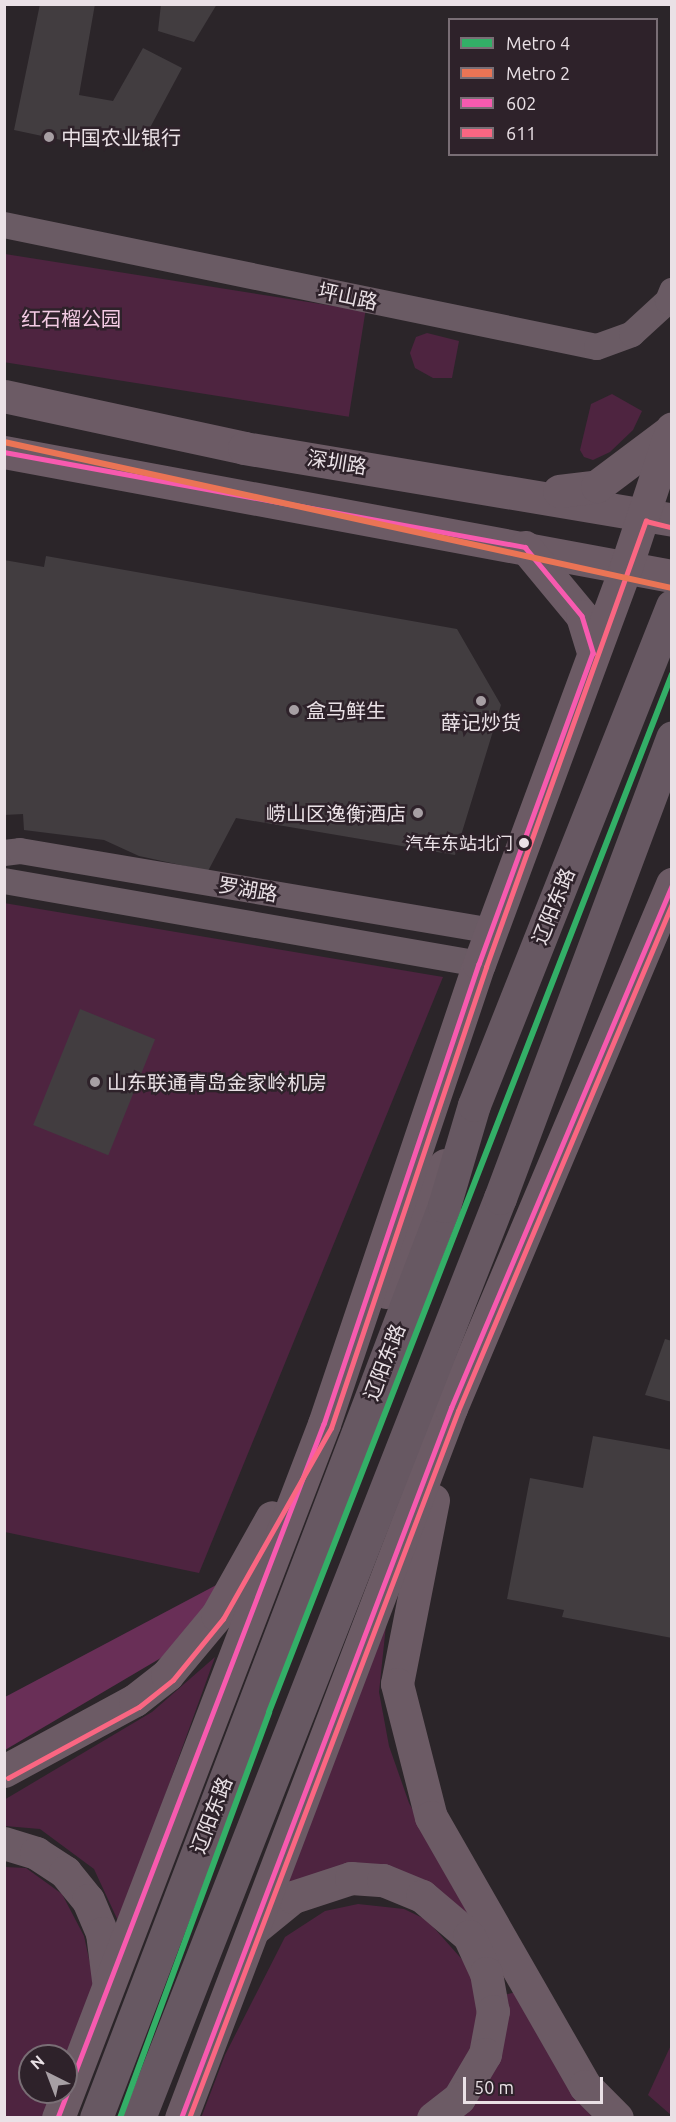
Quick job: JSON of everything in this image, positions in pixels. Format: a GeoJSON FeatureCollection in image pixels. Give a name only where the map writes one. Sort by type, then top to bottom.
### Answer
{"type":"FeatureCollection","features":[{"type":"Feature","properties":{"kind":"highway","name":"辽阳东路"},"geometry":{"type":"LineString","coordinates":[[96,2118],[444,1206],[474,1105],[672,606]]}},
{"type":"Feature","properties":{"kind":"highway","name":"辽阳东路"},"geometry":{"type":"LineString","coordinates":[[139,2118],[500,1198],[672,737]]}},
{"type":"Feature","properties":{"kind":"main road","name":"深圳路"},"geometry":{"type":"LineString","coordinates":[[4,396],[244,448],[541,494],[661,517]]}},
{"type":"Feature","properties":{"kind":"main road"},"geometry":{"type":"LineString","coordinates":[[541,494],[597,486],[671,429]]}},
{"type":"Feature","properties":{"kind":"main road","name":"辽阳东路"},"geometry":{"type":"LineString","coordinates":[[58,2118],[324,1424],[478,964],[593,653],[649,571],[661,517],[671,429]]}},
{"type":"Feature","properties":{"kind":"main road"},"geometry":{"type":"LineString","coordinates":[[4,452],[649,571]]}},
{"type":"Feature","properties":{"kind":"main road"},"geometry":{"type":"LineString","coordinates":[[525,547],[582,616],[593,653]]}},
{"type":"Feature","properties":{"kind":"main road"},"geometry":{"type":"LineString","coordinates":[[181,2118],[451,1408],[672,884]]}},
{"type":"Feature","properties":{"kind":"main road"},"geometry":{"type":"LineString","coordinates":[[4,1771],[135,1700],[167,1675],[217,1615],[324,1424],[474,1105]]}},
{"type":"Feature","properties":{"kind":"main road"},"geometry":{"type":"LineString","coordinates":[[500,1198],[451,1408],[397,1684],[431,1817],[585,2086],[617,2118]]}},
{"type":"Feature","properties":{"kind":"main road"},"geometry":{"type":"LineString","coordinates":[[4,1843],[36,1853],[65,1872],[88,1900],[102,1933],[109,1985]]}},
{"type":"Feature","properties":{"kind":"main road"},"geometry":{"type":"LineString","coordinates":[[254,1929],[293,1897],[351,1878],[383,1880],[422,1896],[469,1936],[486,1973],[493,2011],[485,2054],[459,2098],[433,2118]]}},
{"type":"Feature","properties":{"kind":"street","name":"坪山路"},"geometry":{"type":"LineString","coordinates":[[4,225],[597,347],[632,334],[668,301],[672,291]]}},
{"type":"Feature","properties":{"kind":"street","name":"罗湖路"},"geometry":{"type":"LineString","coordinates":[[4,853],[20,851],[491,931]]}},
{"type":"Feature","properties":{"kind":"street"},"geometry":{"type":"LineString","coordinates":[[4,881],[478,964]]}},
{"type":"Feature","properties":{"kind":"green space","name":"红石榴公园"},"geometry":{"type":"Polygon","coordinates":[[[5,254],[366,311],[349,417],[4,362],[5,254]]]}},
{"type":"Feature","properties":{"kind":"green space"},"geometry":{"type":"Polygon","coordinates":[[[427,333],[459,341],[452,378],[433,378],[415,368],[410,353],[416,337],[427,333]]]}},
{"type":"Feature","properties":{"kind":"green space"},"geometry":{"type":"Polygon","coordinates":[[[612,394],[642,411],[633,430],[610,452],[593,460],[584,457],[580,450],[591,404],[612,394]]]}},
{"type":"Feature","properties":{"kind":"green space"},"geometry":{"type":"Polygon","coordinates":[[[4,903],[443,977],[199,1573],[5,1532],[4,903]]]}},
{"type":"Feature","properties":{"kind":"green space"},"geometry":{"type":"Polygon","coordinates":[[[388,1606],[379,1692],[389,1746],[409,1803],[480,1936],[426,1889],[276,1895],[388,1606]]]}},
{"type":"Feature","properties":{"kind":"green space"},"geometry":{"type":"Polygon","coordinates":[[[215,1657],[119,1923],[94,1869],[40,1829],[5,1826],[4,1800],[152,1712],[215,1657]]]}},
{"type":"Feature","properties":{"kind":"green space"},"geometry":{"type":"Polygon","coordinates":[[[5,1867],[26,1868],[62,1894],[84,1936],[95,1986],[71,2044],[18,2044],[18,2104],[51,2104],[45,2117],[5,2118],[5,1867]]]}},
{"type":"Feature","properties":{"kind":"green space"},"geometry":{"type":"Polygon","coordinates":[[[358,1904],[404,1909],[427,1920],[467,1965],[478,2001],[516,1992],[569,2089],[592,2117],[201,2118],[225,2055],[285,1937],[325,1911],[358,1904]]]}},
{"type":"Feature","properties":{"kind":"green space"},"geometry":{"type":"Polygon","coordinates":[[[671,2045],[672,2115],[648,2095],[671,2045]]]}},
{"type":"Feature","properties":{"kind":"shaded area"},"geometry":{"type":"Polygon","coordinates":[[[222,1582],[171,1652],[5,1750],[5,1697],[222,1582]]]}},
{"type":"Feature","properties":{"kind":"building"},"geometry":{"type":"Polygon","coordinates":[[[40,4],[95,4],[79,95],[113,101],[143,48],[182,68],[145,137],[75,143],[14,130],[40,4]]]}},
{"type":"Feature","properties":{"kind":"building"},"geometry":{"type":"Polygon","coordinates":[[[161,4],[217,4],[194,42],[158,31],[161,4]]]}},
{"type":"Feature","properties":{"kind":"building"},"geometry":{"type":"Polygon","coordinates":[[[46,556],[457,629],[501,705],[455,855],[236,818],[208,871],[139,856],[104,840],[24,830],[23,814],[4,815],[4,560],[44,567],[46,556]]]}},
{"type":"Feature","properties":{"kind":"building","name":"山东联通青岛金家岭机房"},"geometry":{"type":"Polygon","coordinates":[[[80,1009],[155,1039],[108,1155],[33,1125],[80,1009]]]}},
{"type":"Feature","properties":{"kind":"building"},"geometry":{"type":"Polygon","coordinates":[[[665,1339],[672,1341],[672,1402],[645,1395],[665,1339]]]}},
{"type":"Feature","properties":{"kind":"building"},"geometry":{"type":"Polygon","coordinates":[[[593,1436],[672,1450],[672,1638],[562,1617],[564,1610],[507,1599],[530,1478],[583,1488],[593,1436]]]}},
{"type":"Feature","properties":{"kind":"metro line","name":"2"},"geometry":{"type":"LineString","coordinates":[[4,442],[672,588]]}},
{"type":"Feature","properties":{"kind":"metro line","name":"4"},"geometry":{"type":"LineString","coordinates":[[120,2118],[269,1712],[672,674]]}},
{"type":"Feature","properties":{"kind":"transit line","name":"602"},"geometry":{"type":"LineString","coordinates":[[4,452],[525,547],[582,616],[593,653],[479,964],[324,1424],[58,2118]]}},
{"type":"Feature","properties":{"kind":"transit line","name":"611"},"geometry":{"type":"LineString","coordinates":[[8,1778],[139,1707],[173,1680],[223,1619],[331,1428],[486,967],[646,521],[670,527]]}},
{"type":"Feature","properties":{"kind":"transit line","name":"602"},"geometry":{"type":"LineString","coordinates":[[181,2118],[451,1408],[672,885]]}},
{"type":"Feature","properties":{"kind":"transit line","name":"611"},"geometry":{"type":"LineString","coordinates":[[189,2118],[458,1411],[672,904]]}},
{"type":"Feature","properties":{"kind":"place","name":"中国农业银行"},"geometry":{"type":"Point","coordinates":[49,137]}},
{"type":"Feature","properties":{"kind":"place","name":"薛记炒货"},"geometry":{"type":"Point","coordinates":[481,701]}},
{"type":"Feature","properties":{"kind":"place","name":"盒马鲜生"},"geometry":{"type":"Point","coordinates":[294,710]}},
{"type":"Feature","properties":{"kind":"place","name":"崂山区逸衡酒店"},"geometry":{"type":"Point","coordinates":[418,813]}},
{"type":"Feature","properties":{"kind":"place","name":"汽车东站北门"},"geometry":{"type":"Point","coordinates":[524,843]}},
{"type":"Feature","properties":{"kind":"place","name":"山东联通青岛金家岭机房"},"geometry":{"type":"Point","coordinates":[95,1082]}}]}
